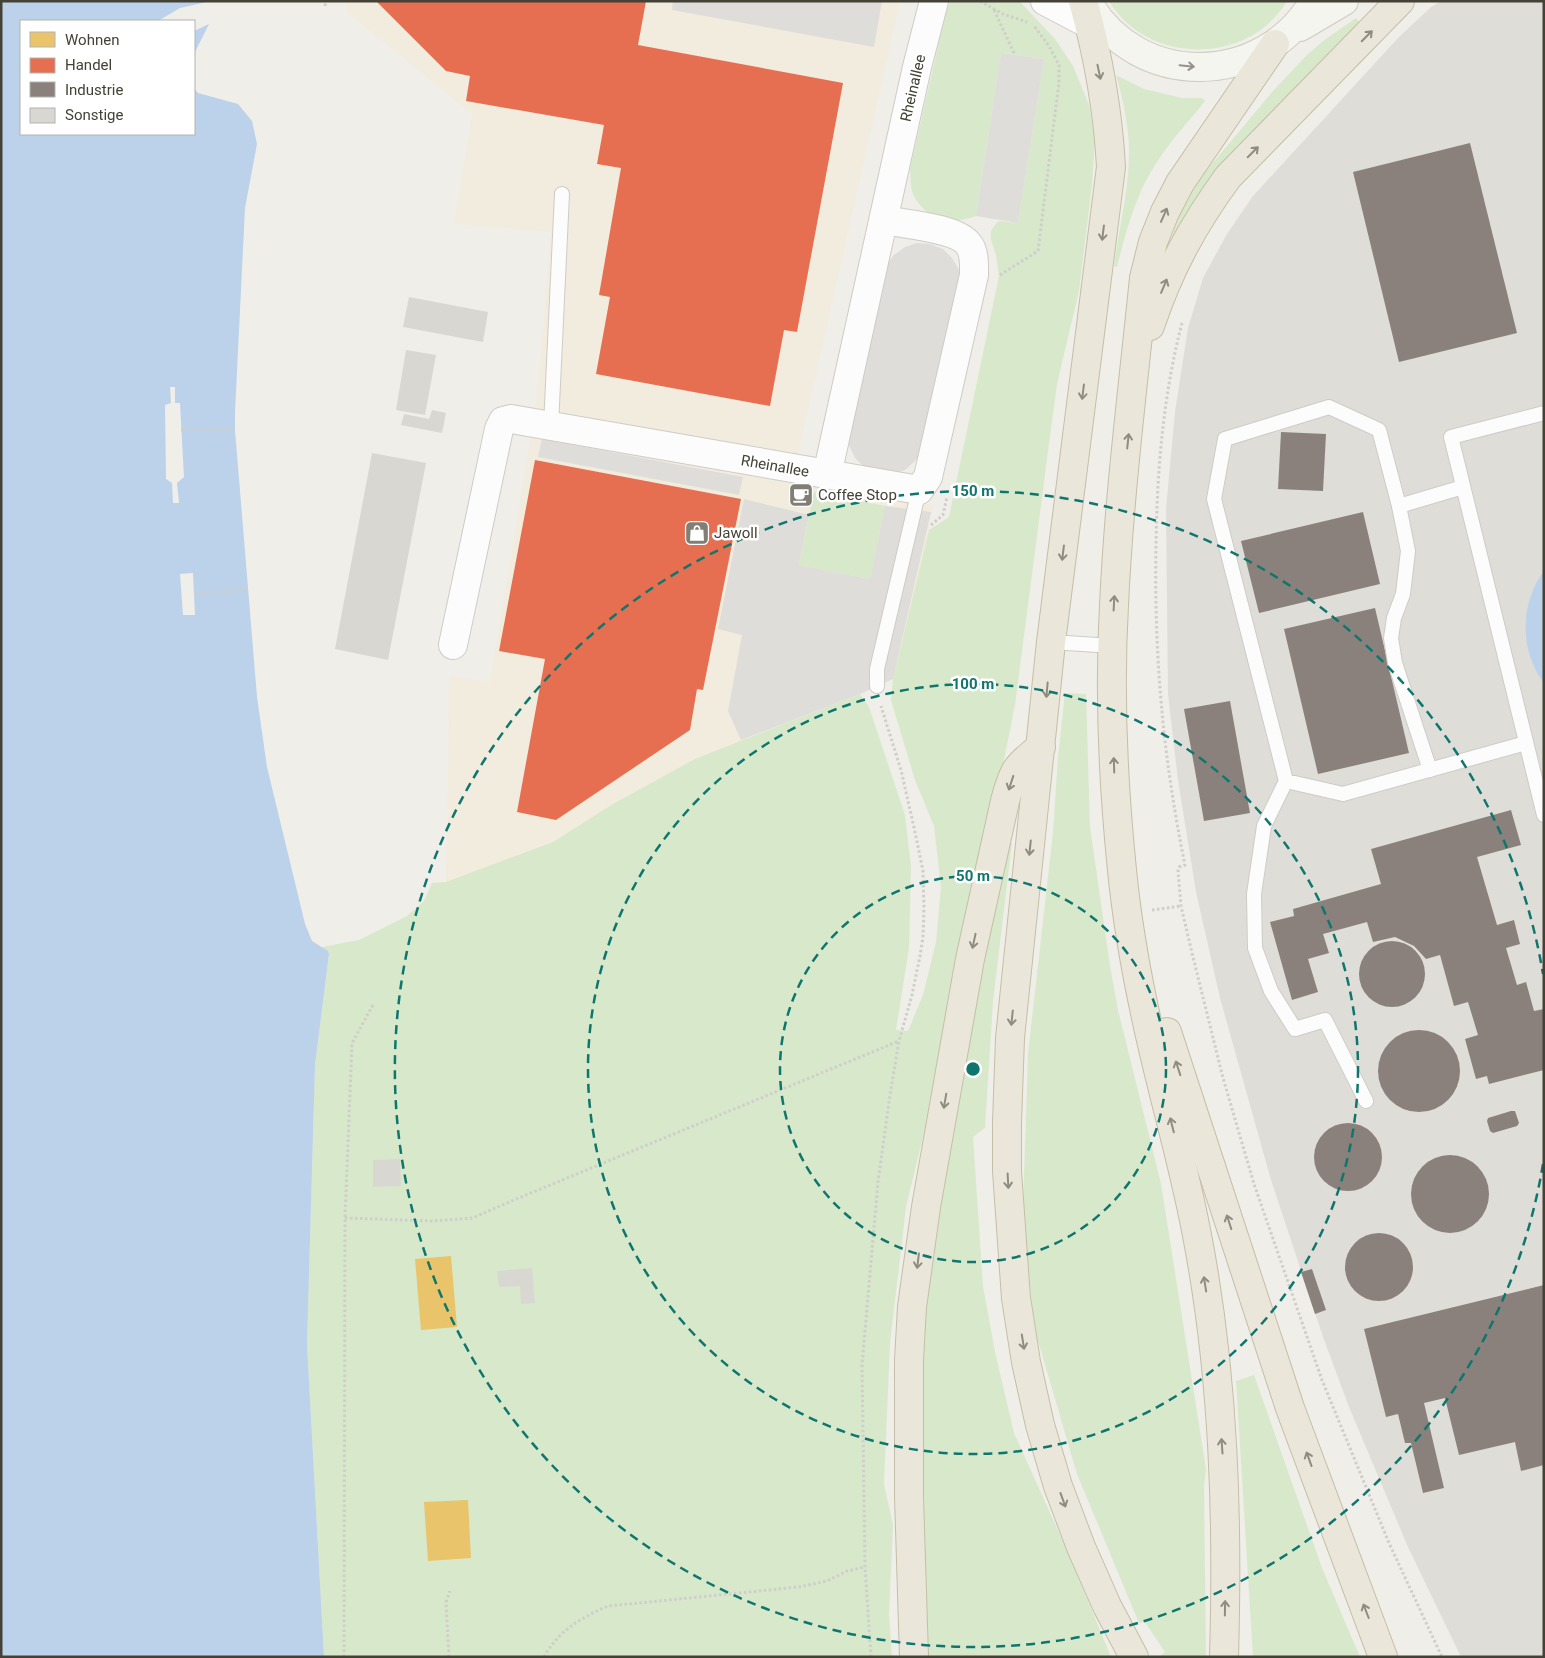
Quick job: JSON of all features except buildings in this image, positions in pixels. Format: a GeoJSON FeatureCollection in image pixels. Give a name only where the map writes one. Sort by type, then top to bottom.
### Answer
{"type":"FeatureCollection","features":[{"type":"Feature","properties":{"kind":"highway"},"geometry":{"type":"LineString","coordinates":[[1132,400],[1138,366],[1159,298],[1189,235],[1208,205],[1228,177],[1400,1]]}},
{"type":"Feature","properties":{"kind":"highway"},"geometry":{"type":"LineString","coordinates":[[1087,9],[1105,98],[1111,167],[1052,642],[1010,1038],[1007,1170],[1016,1298],[1026,1362],[1040,1425],[1058,1486],[1081,1547],[1107,1606],[1134,1657]]}},
{"type":"Feature","properties":{"kind":"highway"},"geometry":{"type":"LineString","coordinates":[[1279,41],[1180,183],[1165,212],[1153,242],[1144,278],[1114,606],[1112,707],[1115,792],[1136,912],[1152,984],[1175,1059],[1290,1408],[1383,1657]]}},
{"type":"Feature","properties":{"kind":"highway"},"geometry":{"type":"LineString","coordinates":[[914,1657],[909,1496],[909,1370],[912,1306],[918,1255],[970,959],[1011,779],[1017,767],[1041,747]]}},
{"type":"Feature","properties":{"kind":"highway"},"geometry":{"type":"LineString","coordinates":[[1118,814],[1122,872],[1133,948],[1147,1023],[1189,1195],[1200,1247],[1208,1302],[1224,1474],[1226,1565],[1224,1657]]}},
{"type":"Feature","properties":{"kind":"main road"},"geometry":{"type":"LineString","coordinates":[[1279,41],[1297,25],[1314,1]]}},
{"type":"Feature","properties":{"kind":"main road"},"geometry":{"type":"LineString","coordinates":[[1125,43],[1140,53],[1162,62],[1179,66],[1197,67],[1232,64],[1254,56],[1344,1]]}},
{"type":"Feature","properties":{"kind":"street"},"geometry":{"type":"LineString","coordinates":[[1045,1],[1087,9],[1125,43]]}},
{"type":"Feature","properties":{"kind":"street","name":"Rheinallee"},"geometry":{"type":"LineString","coordinates":[[453,645],[499,429],[503,421],[511,420],[550,426],[827,475],[934,2]]}},
{"type":"Feature","properties":{"kind":"street"},"geometry":{"type":"LineString","coordinates":[[827,475],[919,490],[928,477],[974,275],[974,260],[970,245],[960,237],[950,232],[884,220]]}},
{"type":"Feature","properties":{"kind":"lane"},"geometry":{"type":"LineString","coordinates":[[550,426],[562,194]]}},
{"type":"Feature","properties":{"kind":"lane"},"geometry":{"type":"LineString","coordinates":[[1366,1101],[1325,1020],[1295,1029],[1271,991],[1256,948],[1254,894],[1264,826],[1286,781],[1214,500],[1225,439],[1329,407],[1378,430],[1399,506],[1408,551],[1404,594],[1394,618],[1391,638],[1395,663],[1430,770]]}},
{"type":"Feature","properties":{"kind":"lane"},"geometry":{"type":"LineString","coordinates":[[1544,413],[1451,437],[1544,815]]}},
{"type":"Feature","properties":{"kind":"lane"},"geometry":{"type":"LineString","coordinates":[[1399,506],[1464,487]]}},
{"type":"Feature","properties":{"kind":"lane"},"geometry":{"type":"LineString","coordinates":[[877,686],[877,669],[919,490]]}},
{"type":"Feature","properties":{"kind":"lane"},"geometry":{"type":"LineString","coordinates":[[1052,642],[1113,646]]}},
{"type":"Feature","properties":{"kind":"lane"},"geometry":{"type":"LineString","coordinates":[[1286,781],[1343,794],[1526,743]]}},
{"type":"Feature","properties":{"kind":"path"},"geometry":{"type":"LineString","coordinates":[[980,1],[1003,14],[1032,23],[1049,46],[1059,65],[1060,82],[1038,251],[999,276]]}},
{"type":"Feature","properties":{"kind":"path"},"geometry":{"type":"LineString","coordinates":[[994,9],[1015,55]]}},
{"type":"Feature","properties":{"kind":"path"},"geometry":{"type":"LineString","coordinates":[[1183,319],[1164,418],[1156,507],[1155,596],[1159,687],[1165,748],[1185,865],[1180,867],[1178,871],[1181,906],[1223,1078],[1254,1184],[1322,1380],[1389,1543],[1442,1657]]}},
{"type":"Feature","properties":{"kind":"path"},"geometry":{"type":"LineString","coordinates":[[182,430],[235,430]]}},
{"type":"Feature","properties":{"kind":"path"},"geometry":{"type":"LineString","coordinates":[[943,515],[948,497]]}},
{"type":"Feature","properties":{"kind":"path"},"geometry":{"type":"LineString","coordinates":[[194,594],[248,590]]}},
{"type":"Feature","properties":{"kind":"path"},"geometry":{"type":"LineString","coordinates":[[872,1657],[865,1567],[862,1365],[878,1182],[899,1041],[912,995],[923,937],[923,871],[901,770],[877,686]]}},
{"type":"Feature","properties":{"kind":"path"},"geometry":{"type":"LineString","coordinates":[[1136,912],[1181,906]]}},
{"type":"Feature","properties":{"kind":"path"},"geometry":{"type":"LineString","coordinates":[[344,1657],[345,1218],[352,1043],[374,1003]]}},
{"type":"Feature","properties":{"kind":"path"},"geometry":{"type":"LineString","coordinates":[[345,1218],[432,1221],[473,1218],[899,1041]]}},
{"type":"Feature","properties":{"kind":"path"},"geometry":{"type":"LineString","coordinates":[[544,1657],[565,1630],[590,1614],[608,1606],[799,1588],[827,1581],[847,1571],[865,1567]]}},
{"type":"Feature","properties":{"kind":"path"},"geometry":{"type":"LineString","coordinates":[[449,1657],[446,1602],[450,1591]]}},
{"type":"Feature","properties":{"kind":"shaded area"},"geometry":{"type":"Polygon","coordinates":[[[348,1],[900,1],[792,480],[933,505],[929,530],[893,679],[860,694],[695,759],[613,804],[553,842],[446,882],[450,676],[490,682],[537,399],[551,232],[454,224],[472,114],[346,11],[348,1]]]}},
{"type":"Feature","properties":{"kind":"shaded area"},"geometry":{"type":"Polygon","coordinates":[[[673,1],[882,1],[874,47],[672,10],[673,1]]]}},
{"type":"Feature","properties":{"kind":"shaded area"},"geometry":{"type":"Polygon","coordinates":[[[1441,1],[1544,1],[1544,1657],[1461,1657],[1408,1547],[1349,1407],[1323,1337],[1271,1180],[1220,998],[1196,892],[1178,780],[1168,694],[1166,509],[1175,412],[1188,328],[1203,278],[1227,234],[1253,196],[1398,38],[1431,7],[1441,1]]]}},
{"type":"Feature","properties":{"kind":"shaded area"},"geometry":{"type":"Polygon","coordinates":[[[1001,53],[1044,59],[1018,223],[976,216],[1001,53]]]}},
{"type":"Feature","properties":{"kind":"shaded area"},"geometry":{"type":"Polygon","coordinates":[[[917,243],[930,244],[943,249],[952,258],[959,270],[960,283],[923,448],[916,460],[905,470],[892,474],[865,468],[855,458],[849,445],[849,431],[886,266],[894,255],[905,247],[917,243]]]}},
{"type":"Feature","properties":{"kind":"shaded area"},"geometry":{"type":"Polygon","coordinates":[[[542,439],[743,477],[739,495],[538,457],[542,439]]]}},
{"type":"Feature","properties":{"kind":"shaded area"},"geometry":{"type":"Polygon","coordinates":[[[744,499],[809,515],[799,565],[870,579],[885,506],[931,512],[893,679],[860,694],[741,740],[728,711],[742,635],[718,629],[744,499]]]}},
{"type":"Feature","properties":{"kind":"green space"},"geometry":{"type":"Polygon","coordinates":[[[951,1],[1019,1],[1055,39],[1073,66],[1089,105],[1095,140],[1092,185],[1079,291],[1057,384],[1015,705],[933,1115],[928,1116],[906,1207],[890,1343],[884,1484],[893,1525],[889,1615],[892,1657],[324,1657],[307,1344],[315,1065],[329,954],[322,947],[359,940],[407,916],[424,901],[432,883],[446,882],[553,842],[613,804],[695,759],[860,694],[869,707],[905,815],[911,867],[909,948],[896,1030],[908,1031],[923,995],[936,942],[941,887],[934,826],[915,780],[891,700],[893,679],[929,530],[949,517],[999,276],[991,233],[999,221],[1018,223],[1044,59],[1001,53],[976,216],[968,219],[950,220],[926,211],[914,196],[911,186],[910,169],[946,12],[951,1]]]}},
{"type":"Feature","properties":{"kind":"green space"},"geometry":{"type":"Polygon","coordinates":[[[1109,1],[1287,1],[1270,22],[1249,37],[1224,46],[1198,49],[1172,46],[1148,37],[1126,22],[1109,1]]]}},
{"type":"Feature","properties":{"kind":"green space"},"geometry":{"type":"Polygon","coordinates":[[[1356,18],[1362,25],[1167,255],[1182,210],[1201,177],[1273,91],[1306,56],[1323,41],[1356,18]]]}},
{"type":"Feature","properties":{"kind":"green space"},"geometry":{"type":"Polygon","coordinates":[[[1116,75],[1144,89],[1182,98],[1202,98],[1205,101],[1168,146],[1143,186],[1132,213],[1117,267],[1114,266],[1126,192],[1129,147],[1125,111],[1116,75]]]}},
{"type":"Feature","properties":{"kind":"green space"},"geometry":{"type":"Polygon","coordinates":[[[814,492],[885,506],[870,579],[799,565],[814,492]]]}},
{"type":"Feature","properties":{"kind":"green space"},"geometry":{"type":"Polygon","coordinates":[[[1065,693],[1086,694],[1090,827],[1110,966],[1118,1010],[1161,1184],[1206,1469],[1204,1487],[1206,1657],[1159,1657],[1165,1652],[1145,1622],[1139,1623],[1077,1474],[1034,1327],[1023,1206],[1028,1054],[1053,832],[1065,693]]]}},
{"type":"Feature","properties":{"kind":"green space"},"geometry":{"type":"Polygon","coordinates":[[[1005,842],[1012,843],[993,1001],[985,1128],[973,1137],[983,1286],[995,1352],[1014,1433],[1070,1557],[1111,1657],[924,1657],[924,1317],[941,1179],[1005,842]]]}},
{"type":"Feature","properties":{"kind":"green space"},"geometry":{"type":"Polygon","coordinates":[[[1254,1375],[1322,1568],[1360,1657],[1253,1657],[1236,1381],[1254,1375]]]}},
{"type":"Feature","properties":{"kind":"water"},"geometry":{"type":"Polygon","coordinates":[[[1,1],[211,1],[180,8],[160,20],[20,20],[20,135],[195,135],[195,89],[198,93],[238,104],[252,121],[257,144],[245,208],[235,430],[257,697],[267,767],[305,924],[312,941],[328,951],[329,954],[315,1065],[307,1344],[324,1657],[1,1657],[1,1]]]}},
{"type":"Feature","properties":{"kind":"water"},"geometry":{"type":"Polygon","coordinates":[[[209,24],[195,52],[195,31],[209,24]]]}},
{"type":"Feature","properties":{"kind":"water"},"geometry":{"type":"Polygon","coordinates":[[[1544,571],[1544,683],[1530,656],[1526,627],[1530,597],[1544,571]]]}},
{"type":"Feature","properties":{"kind":"pier"},"geometry":{"type":"Polygon","coordinates":[[[170,387],[175,387],[175,403],[180,403],[184,477],[177,483],[179,503],[173,503],[172,483],[166,479],[165,405],[171,403],[170,387]]]}},
{"type":"Feature","properties":{"kind":"pier"},"geometry":{"type":"Polygon","coordinates":[[[193,573],[195,615],[183,615],[180,574],[193,573]]]}},
{"type":"Feature","properties":{"kind":"place","name":"Coffee Stop"},"geometry":{"type":"Point","coordinates":[801,495]}},
{"type":"Feature","properties":{"kind":"place","name":"Jawoll"},"geometry":{"type":"Point","coordinates":[697,533]}}]}
